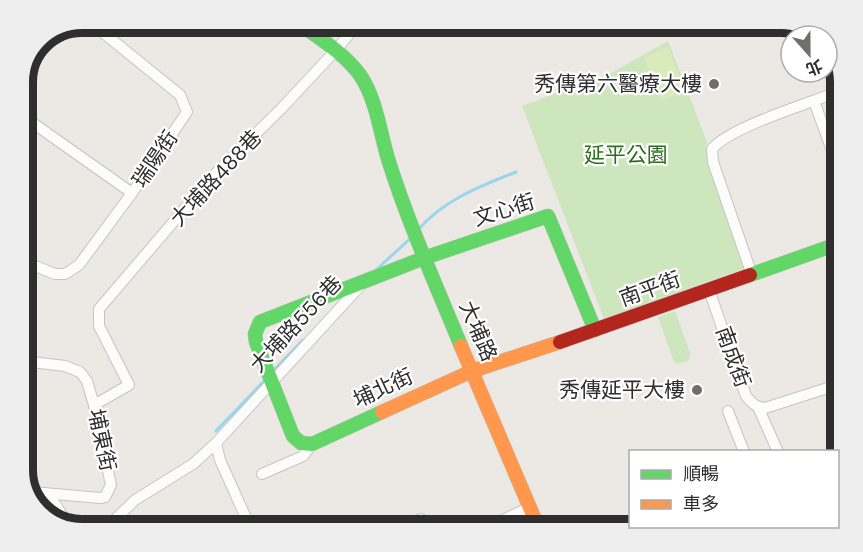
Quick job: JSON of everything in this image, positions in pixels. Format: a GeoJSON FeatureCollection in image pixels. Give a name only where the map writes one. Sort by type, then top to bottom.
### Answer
{"type":"FeatureCollection","features":[{"type":"Feature","properties":{"kind":"street","name":"瑞陽街"},"geometry":{"type":"LineString","coordinates":[[33,265],[55,274],[65,274],[79,265],[132,194],[187,112],[180,95],[104,33]]}},
{"type":"Feature","properties":{"kind":"street"},"geometry":{"type":"LineString","coordinates":[[312,33],[336,50]]}},
{"type":"Feature","properties":{"kind":"street","name":"大埔路488巷"},"geometry":{"type":"LineString","coordinates":[[94,405],[129,385],[99,326],[99,309],[211,178],[281,109],[350,33]]}},
{"type":"Feature","properties":{"kind":"street","name":"大埔路"},"geometry":{"type":"LineString","coordinates":[[336,50],[360,75],[371,97],[384,147],[424,258],[535,519]]}},
{"type":"Feature","properties":{"kind":"street"},"geometry":{"type":"LineString","coordinates":[[752,275],[713,162],[712,149],[719,141],[770,117],[830,95]]}},
{"type":"Feature","properties":{"kind":"street"},"geometry":{"type":"LineString","coordinates":[[814,101],[830,145]]}},
{"type":"Feature","properties":{"kind":"street"},"geometry":{"type":"LineString","coordinates":[[33,123],[132,194]]}},
{"type":"Feature","properties":{"kind":"street","name":"文心街"},"geometry":{"type":"LineString","coordinates":[[424,258],[548,216],[595,330]]}},
{"type":"Feature","properties":{"kind":"street","name":"南平街"},"geometry":{"type":"LineString","coordinates":[[472,371],[830,247]]}},
{"type":"Feature","properties":{"kind":"street","name":"大埔路556巷"},"geometry":{"type":"LineString","coordinates":[[116,519],[135,500],[193,464],[216,443],[366,280],[424,258]]}},
{"type":"Feature","properties":{"kind":"street"},"geometry":{"type":"LineString","coordinates":[[312,444],[305,446],[298,443],[292,436],[255,334],[260,322],[366,280]]}},
{"type":"Feature","properties":{"kind":"street","name":"南成街"},"geometry":{"type":"LineString","coordinates":[[709,290],[746,396],[752,403],[765,408],[830,387]]}},
{"type":"Feature","properties":{"kind":"street","name":"埔東街"},"geometry":{"type":"LineString","coordinates":[[33,362],[65,366],[80,372],[87,381],[110,477],[109,492],[100,498],[39,493]]}},
{"type":"Feature","properties":{"kind":"street","name":"埔北街"},"geometry":{"type":"LineString","coordinates":[[262,474],[303,456],[312,444],[472,371]]}},
{"type":"Feature","properties":{"kind":"street"},"geometry":{"type":"LineString","coordinates":[[758,407],[777,450]]}},
{"type":"Feature","properties":{"kind":"street"},"geometry":{"type":"LineString","coordinates":[[728,411],[743,450]]}},
{"type":"Feature","properties":{"kind":"street"},"geometry":{"type":"LineString","coordinates":[[216,443],[220,460],[246,519]]}},
{"type":"Feature","properties":{"kind":"street"},"geometry":{"type":"LineString","coordinates":[[45,503],[52,499],[62,515]]}},
{"type":"Feature","properties":{"kind":"street"},"geometry":{"type":"LineString","coordinates":[[506,519],[530,507]]}},
{"type":"Feature","properties":{"kind":"green space","name":"延平公園"},"geometry":{"type":"Polygon","coordinates":[[[668,41],[707,142],[706,149],[745,268],[604,319],[522,106],[613,72],[668,41]]]}},
{"type":"Feature","properties":{"kind":"green space"},"geometry":{"type":"Polygon","coordinates":[[[668,47],[685,91],[660,101],[644,57],[668,47]]]}},
{"type":"Feature","properties":{"kind":"green space"},"geometry":{"type":"Polygon","coordinates":[[[675,311],[691,355],[688,361],[677,364],[674,362],[658,317],[675,311]]]}},
{"type":"Feature","properties":{"kind":"waterway"},"geometry":{"type":"LineString","coordinates":[[418,230],[428,219],[451,202],[516,172]]}},
{"type":"Feature","properties":{"kind":"waterway"},"geometry":{"type":"LineString","coordinates":[[377,269],[412,237]]}},
{"type":"Feature","properties":{"kind":"waterway"},"geometry":{"type":"LineString","coordinates":[[272,372],[303,340]]}},
{"type":"Feature","properties":{"kind":"waterway"},"geometry":{"type":"LineString","coordinates":[[216,431],[266,379]]}},
{"type":"Feature","properties":{"kind":"traffic: fast"},"geometry":{"type":"LineString","coordinates":[[313,33],[346,60],[366,85],[405,209],[461,346]]}},
{"type":"Feature","properties":{"kind":"traffic: fast"},"geometry":{"type":"LineString","coordinates":[[382,412],[312,444],[301,443],[293,436],[256,342],[255,334],[260,322],[424,258],[548,216],[595,330]]}},
{"type":"Feature","properties":{"kind":"traffic: fast"},"geometry":{"type":"LineString","coordinates":[[750,275],[830,247]]}},
{"type":"Feature","properties":{"kind":"traffic: slow"},"geometry":{"type":"LineString","coordinates":[[382,412],[472,371],[560,342]]}},
{"type":"Feature","properties":{"kind":"traffic: slow"},"geometry":{"type":"LineString","coordinates":[[461,346],[535,519]]}},
{"type":"Feature","properties":{"kind":"traffic: jam"},"geometry":{"type":"LineString","coordinates":[[560,342],[750,275]]}},
{"type":"Feature","properties":{"kind":"place","name":"秀傳第六醫療大樓"},"geometry":{"type":"Point","coordinates":[714,84]}},
{"type":"Feature","properties":{"kind":"place","name":"秀傳延平大樓"},"geometry":{"type":"Point","coordinates":[697,390]}}]}
